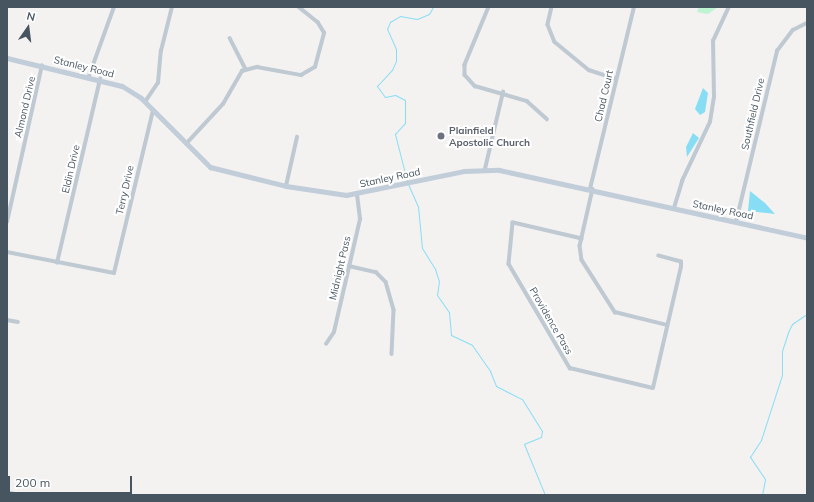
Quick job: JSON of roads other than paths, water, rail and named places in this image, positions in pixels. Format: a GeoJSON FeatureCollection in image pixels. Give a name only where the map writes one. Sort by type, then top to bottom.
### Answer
{"type":"FeatureCollection","features":[{"type":"Feature","properties":{"kind":"street"},"geometry":{"type":"LineString","coordinates":[[89,76],[114,7]]}},
{"type":"Feature","properties":{"kind":"street"},"geometry":{"type":"LineString","coordinates":[[145,102],[158,83],[161,51],[172,7]]}},
{"type":"Feature","properties":{"kind":"street"},"geometry":{"type":"LineString","coordinates":[[186,144],[223,104],[246,69],[257,67],[300,75],[315,67],[324,33],[318,23],[298,7]]}},
{"type":"Feature","properties":{"kind":"street"},"geometry":{"type":"LineString","coordinates":[[489,7],[464,72],[475,86],[503,92],[527,101],[547,119]]}},
{"type":"Feature","properties":{"kind":"street"},"geometry":{"type":"LineString","coordinates":[[552,7],[548,25],[555,42],[589,70],[616,79]]}},
{"type":"Feature","properties":{"kind":"street","name":"Chad Court"},"geometry":{"type":"LineString","coordinates":[[634,7],[616,79],[592,189],[582,239],[581,257],[611,309],[667,325]]}},
{"type":"Feature","properties":{"kind":"street"},"geometry":{"type":"LineString","coordinates":[[674,208],[682,181],[710,122],[714,93],[713,41],[729,7]]}},
{"type":"Feature","properties":{"kind":"street","name":"Southfield Drive"},"geometry":{"type":"LineString","coordinates":[[736,222],[777,51],[793,30],[807,23]]}},
{"type":"Feature","properties":{"kind":"street"},"geometry":{"type":"LineString","coordinates":[[230,38],[246,69]]}},
{"type":"Feature","properties":{"kind":"street","name":"Stanley Road"},"geometry":{"type":"LineString","coordinates":[[7,58],[89,76],[128,89],[145,102],[210,167],[286,186],[336,195],[357,194],[485,169],[592,189],[807,238]]}},
{"type":"Feature","properties":{"kind":"street","name":"Almond Drive"},"geometry":{"type":"LineString","coordinates":[[7,222],[42,66]]}},
{"type":"Feature","properties":{"kind":"street","name":"Eldin Drive"},"geometry":{"type":"LineString","coordinates":[[57,263],[100,79]]}},
{"type":"Feature","properties":{"kind":"street"},"geometry":{"type":"LineString","coordinates":[[485,169],[503,92]]}},
{"type":"Feature","properties":{"kind":"street","name":"Terry Drive"},"geometry":{"type":"LineString","coordinates":[[57,263],[114,273],[153,111]]}},
{"type":"Feature","properties":{"kind":"street"},"geometry":{"type":"LineString","coordinates":[[286,186],[297,138]]}},
{"type":"Feature","properties":{"kind":"street","name":"Midnight Pass"},"geometry":{"type":"LineString","coordinates":[[326,344],[334,332],[361,213],[357,194]]}},
{"type":"Feature","properties":{"kind":"street","name":"Providence Pass"},"geometry":{"type":"LineString","coordinates":[[582,239],[513,223],[509,264],[567,365],[582,374],[653,388],[667,325]]}},
{"type":"Feature","properties":{"kind":"street"},"geometry":{"type":"LineString","coordinates":[[7,252],[57,263]]}},
{"type":"Feature","properties":{"kind":"street"},"geometry":{"type":"LineString","coordinates":[[659,256],[681,262],[667,325]]}},
{"type":"Feature","properties":{"kind":"street"},"geometry":{"type":"LineString","coordinates":[[349,266],[376,272],[386,282],[394,310],[392,354]]}},
{"type":"Feature","properties":{"kind":"street"},"geometry":{"type":"LineString","coordinates":[[7,320],[18,322]]}},
{"type":"Feature","properties":{"kind":"street"},"geometry":{"type":"LineString","coordinates":[[7,492],[19,495]]}},
{"type":"Feature","properties":{"kind":"water"},"geometry":{"type":"Polygon","coordinates":[[[703,88],[708,93],[705,112],[700,115],[695,109],[703,88]]]}},
{"type":"Feature","properties":{"kind":"water"},"geometry":{"type":"Polygon","coordinates":[[[693,133],[699,138],[687,157],[686,147],[693,133]]]}},
{"type":"Feature","properties":{"kind":"water"},"geometry":{"type":"Polygon","coordinates":[[[750,191],[765,203],[775,214],[748,211],[750,191]]]}},
{"type":"Feature","properties":{"kind":"waterway"},"geometry":{"type":"LineString","coordinates":[[407,181],[395,134],[405,123],[405,100],[395,95],[385,97],[377,86],[392,70],[396,61],[396,49],[387,29],[390,22],[400,16],[417,19],[429,14],[433,7]]}},
{"type":"Feature","properties":{"kind":"waterway"},"geometry":{"type":"LineString","coordinates":[[408,184],[418,206],[422,248],[435,269],[439,281],[437,295],[449,312],[451,335],[472,345],[490,371],[496,386],[522,399],[542,431],[541,437],[524,444],[545,495]]}},
{"type":"Feature","properties":{"kind":"waterway"},"geometry":{"type":"LineString","coordinates":[[762,495],[765,479],[750,457],[761,440],[782,375],[782,351],[788,332],[792,324],[807,314]]}},
{"type":"Feature","properties":{"kind":"place","name":"Plainfield Apostolic Church"},"geometry":{"type":"Point","coordinates":[441,136]}}]}
